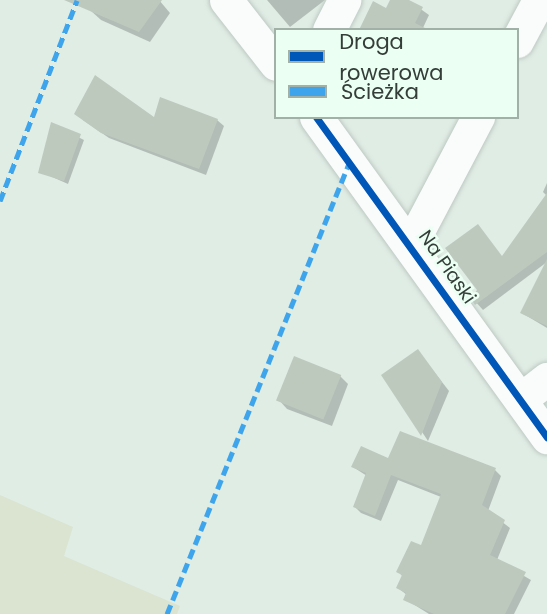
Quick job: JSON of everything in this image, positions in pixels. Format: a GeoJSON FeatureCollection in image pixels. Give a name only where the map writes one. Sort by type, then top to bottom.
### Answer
{"type":"FeatureCollection","features":[{"type":"Feature","properties":{"kind":"street"},"geometry":{"type":"LineString","coordinates":[[226,0],[274,61]]}},
{"type":"Feature","properties":{"kind":"street"},"geometry":{"type":"LineString","coordinates":[[330,28],[344,0]]}},
{"type":"Feature","properties":{"kind":"street"},"geometry":{"type":"LineString","coordinates":[[519,37],[539,0]]}},
{"type":"Feature","properties":{"kind":"street","name":"Na Piaski"},"geometry":{"type":"LineString","coordinates":[[317,119],[411,244],[547,437]]}},
{"type":"Feature","properties":{"kind":"street"},"geometry":{"type":"LineString","coordinates":[[411,244],[477,119]]}},
{"type":"Feature","properties":{"kind":"street"},"geometry":{"type":"LineString","coordinates":[[521,399],[547,379]]}},
{"type":"Feature","properties":{"kind":"green space"},"geometry":{"type":"Polygon","coordinates":[[[0,495],[73,527],[64,556],[180,606],[177,614],[0,614],[0,495]]]}},
{"type":"Feature","properties":{"kind":"building"},"geometry":{"type":"Polygon","coordinates":[[[64,0],[162,0],[139,32],[64,0]]]}},
{"type":"Feature","properties":{"kind":"building"},"geometry":{"type":"Polygon","coordinates":[[[390,0],[409,0],[423,7],[415,23],[425,28],[360,28],[373,1],[386,8],[390,0]]]}},
{"type":"Feature","properties":{"kind":"building"},"geometry":{"type":"Polygon","coordinates":[[[95,75],[154,117],[160,97],[218,119],[199,169],[101,133],[74,114],[95,75]]]}},
{"type":"Feature","properties":{"kind":"building"},"geometry":{"type":"Polygon","coordinates":[[[51,122],[81,134],[64,181],[38,173],[51,122]]]}},
{"type":"Feature","properties":{"kind":"building"},"geometry":{"type":"Polygon","coordinates":[[[547,193],[547,252],[475,305],[471,299],[477,290],[445,248],[478,224],[502,256],[547,193]]]}},
{"type":"Feature","properties":{"kind":"building"},"geometry":{"type":"Polygon","coordinates":[[[547,259],[547,326],[520,313],[547,259]]]}},
{"type":"Feature","properties":{"kind":"building"},"geometry":{"type":"Polygon","coordinates":[[[418,349],[442,382],[421,436],[381,375],[418,349]]]}},
{"type":"Feature","properties":{"kind":"building"},"geometry":{"type":"Polygon","coordinates":[[[294,356],[341,375],[323,420],[276,401],[294,356]]]}},
{"type":"Feature","properties":{"kind":"building"},"geometry":{"type":"Polygon","coordinates":[[[400,431],[496,468],[482,505],[505,520],[490,555],[526,572],[505,614],[434,614],[403,600],[406,593],[396,588],[402,575],[396,572],[411,541],[421,545],[441,494],[391,475],[375,516],[353,507],[366,473],[351,467],[361,446],[388,458],[400,431]]]}},
{"type":"Feature","properties":{"kind":"marked path"},"geometry":{"type":"LineString","coordinates":[[0,201],[77,0]]}},
{"type":"Feature","properties":{"kind":"marked path"},"geometry":{"type":"LineString","coordinates":[[167,614],[350,162]]}},
{"type":"Feature","properties":{"kind":"cycle path"},"geometry":{"type":"LineString","coordinates":[[317,119],[547,437]]}}]}
